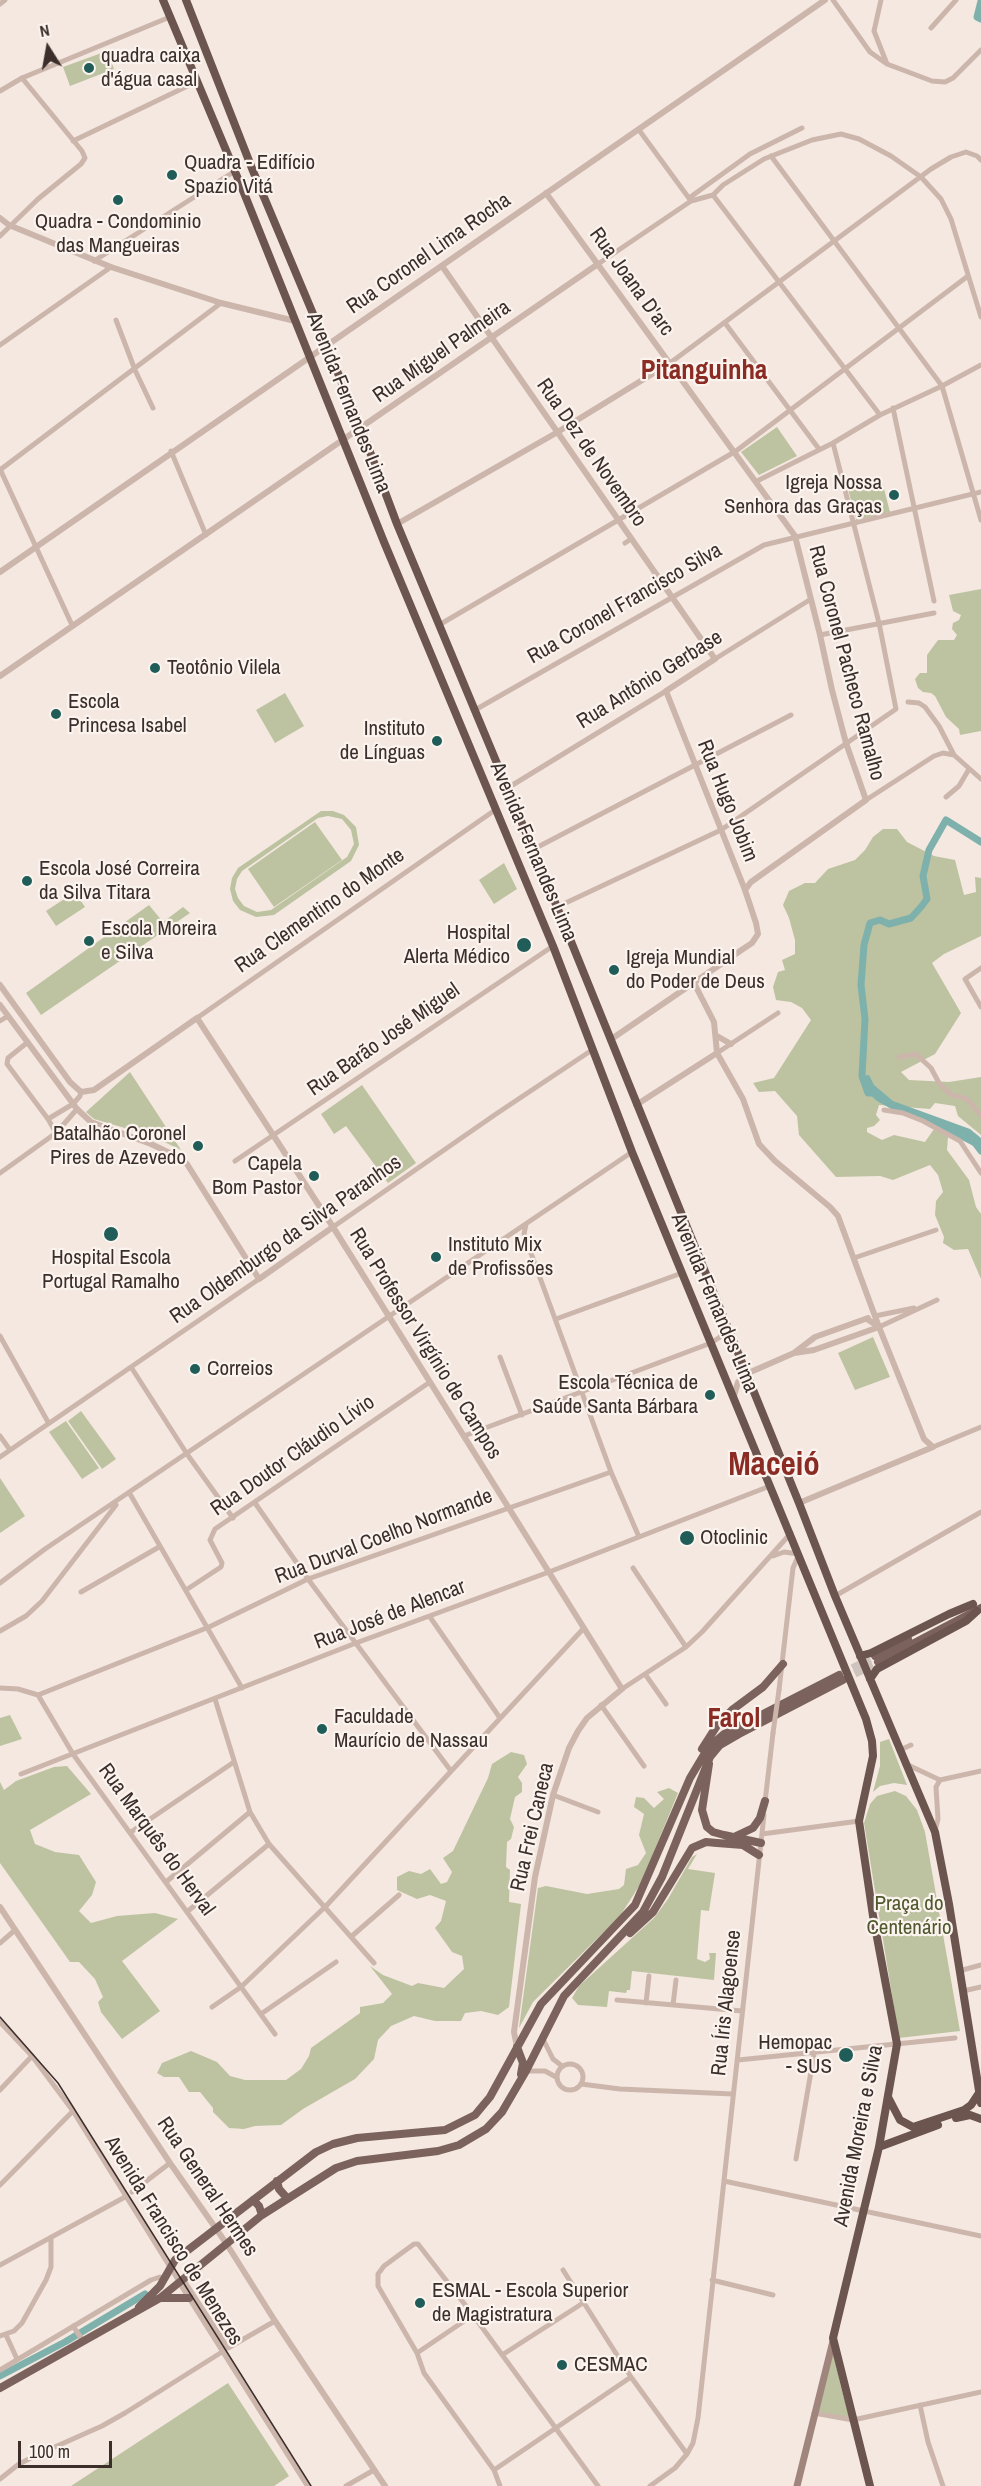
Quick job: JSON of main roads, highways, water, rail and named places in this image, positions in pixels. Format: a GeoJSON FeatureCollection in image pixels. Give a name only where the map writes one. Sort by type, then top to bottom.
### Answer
{"type":"FeatureCollection","features":[{"type":"Feature","properties":{"kind":"highway","name":"Avenida Fernandes Lima"},"geometry":{"type":"LineString","coordinates":[[163,0],[553,946],[632,1152],[866,1719]]}},
{"type":"Feature","properties":{"kind":"highway","name":"Avenida Fernandes Lima"},"geometry":{"type":"LineString","coordinates":[[186,0],[252,168],[361,428],[397,524],[557,907],[835,1596],[884,1715],[908,1765],[934,1832],[947,1893],[981,2103]]}},
{"type":"Feature","properties":{"kind":"highway"},"geometry":{"type":"LineString","coordinates":[[230,158],[252,168],[244,193]]}},
{"type":"Feature","properties":{"kind":"highway"},"geometry":{"type":"LineString","coordinates":[[860,1656],[871,1653],[949,1614],[978,1606]]}},
{"type":"Feature","properties":{"kind":"highway"},"geometry":{"type":"LineString","coordinates":[[870,1679],[877,1669],[966,1621],[978,1606]]}},
{"type":"Feature","properties":{"kind":"highway","name":"Avenida Moreira e Silva"},"geometry":{"type":"LineString","coordinates":[[833,2338],[879,2147],[897,2044],[859,1821],[873,1756],[866,1719]]}},
{"type":"Feature","properties":{"kind":"highway"},"geometry":{"type":"LineString","coordinates":[[900,2120],[913,2127],[937,2120],[964,2110],[971,2105],[979,2093]]}},
{"type":"Feature","properties":{"kind":"highway"},"geometry":{"type":"LineString","coordinates":[[888,2096],[900,2120],[903,2130],[901,2138]]}},
{"type":"Feature","properties":{"kind":"highway"},"geometry":{"type":"LineString","coordinates":[[879,2147],[964,2115],[974,2115],[981,2119]]}},
{"type":"Feature","properties":{"kind":"highway"},"geometry":{"type":"LineString","coordinates":[[833,2338],[870,2486]]}},
{"type":"Feature","properties":{"kind":"main road"},"geometry":{"type":"LineString","coordinates":[[876,1659],[978,1606]]}},
{"type":"Feature","properties":{"kind":"main road"},"geometry":{"type":"LineString","coordinates":[[131,2314],[164,2280],[170,2267],[190,2249],[277,2181],[327,2146],[357,2138],[445,2130],[476,2115],[490,2097],[532,2018],[547,1996],[635,1905],[701,1750],[718,1724],[732,1710],[768,1683],[783,1664]]}},
{"type":"Feature","properties":{"kind":"main road"},"geometry":{"type":"LineString","coordinates":[[0,2388],[82,2339],[160,2298],[262,2215],[345,2164],[372,2158],[438,2151],[467,2142],[493,2122],[526,2071],[564,1996],[643,1912],[652,1897],[710,1756],[720,1745],[841,1677],[724,1734],[708,1748],[690,1778]]}},
{"type":"Feature","properties":{"kind":"main road"},"geometry":{"type":"LineString","coordinates":[[768,1683],[775,1683],[779,1690]]}},
{"type":"Feature","properties":{"kind":"main road"},"geometry":{"type":"LineString","coordinates":[[710,1756],[702,1810],[704,1822],[713,1832],[761,1843]]}},
{"type":"Feature","properties":{"kind":"main road"},"geometry":{"type":"LineString","coordinates":[[735,1837],[753,1828],[760,1818],[765,1801]]}},
{"type":"Feature","properties":{"kind":"main road"},"geometry":{"type":"LineString","coordinates":[[614,1944],[632,1932],[653,1912],[692,1848],[706,1842],[743,1845],[759,1855]]}},
{"type":"Feature","properties":{"kind":"main road"},"geometry":{"type":"LineString","coordinates":[[513,2094],[523,2066],[517,2047]]}},
{"type":"Feature","properties":{"kind":"main road"},"geometry":{"type":"LineString","coordinates":[[277,2181],[279,2189],[287,2198]]}},
{"type":"Feature","properties":{"kind":"main road"},"geometry":{"type":"LineString","coordinates":[[253,2200],[259,2206],[262,2215]]}},
{"type":"Feature","properties":{"kind":"main road"},"geometry":{"type":"LineString","coordinates":[[190,2249],[192,2258],[202,2263]]}},
{"type":"Feature","properties":{"kind":"main road"},"geometry":{"type":"LineString","coordinates":[[160,2298],[189,2298]]}},
{"type":"Feature","properties":{"kind":"main road","name":"Avenida Moreira e Silva"},"geometry":{"type":"LineString","coordinates":[[797,2486],[833,2338]]}},
{"type":"Feature","properties":{"kind":"water"},"geometry":{"type":"Polygon","coordinates":[[[869,1075],[874,1085],[893,1101],[970,1129],[981,1138],[981,1151],[975,1143],[956,1133],[893,1110],[877,1101],[868,1093],[862,1076],[869,1075]]]}},
{"type":"Feature","properties":{"kind":"waterway"},"geometry":{"type":"LineString","coordinates":[[981,1],[977,17],[981,19]]}},
{"type":"Feature","properties":{"kind":"waterway"},"geometry":{"type":"LineString","coordinates":[[877,1093],[868,1093],[862,1076],[865,1019],[861,985],[864,945],[870,923],[880,920],[889,924],[911,918],[927,899],[923,876],[929,850],[946,820],[981,842]]}},
{"type":"Feature","properties":{"kind":"waterway"},"geometry":{"type":"LineString","coordinates":[[933,1125],[975,1143],[981,1151]]}},
{"type":"Feature","properties":{"kind":"waterway"},"geometry":{"type":"LineString","coordinates":[[0,2376],[65,2342],[145,2294]]}},
{"type":"Feature","properties":{"kind":"tunnel"},"geometry":{"type":"LineString","coordinates":[[842,1674],[875,1656]]}},
{"type":"Feature","properties":{"kind":"tunnel"},"geometry":{"type":"LineString","coordinates":[[844,1679],[878,1662]]}},
{"type":"Feature","properties":{"kind":"tram line"},"geometry":{"type":"LineString","coordinates":[[0,2017],[58,2083],[311,2486]]}},
{"type":"Feature","properties":{"kind":"place","name":"quadra caixa d'água casal"},"geometry":{"type":"Point","coordinates":[89,68]}},
{"type":"Feature","properties":{"kind":"place","name":"Quadra - Edifício Spazio Vitá"},"geometry":{"type":"Point","coordinates":[172,175]}},
{"type":"Feature","properties":{"kind":"place","name":"Quadra - Condominio das Mangueiras"},"geometry":{"type":"Point","coordinates":[118,200]}},
{"type":"Feature","properties":{"kind":"place","name":"Igreja Nossa Senhora das Graças"},"geometry":{"type":"Point","coordinates":[894,495]}},
{"type":"Feature","properties":{"kind":"place","name":"Teotônio Vilela"},"geometry":{"type":"Point","coordinates":[155,668]}},
{"type":"Feature","properties":{"kind":"place","name":"Escola Princesa Isabel"},"geometry":{"type":"Point","coordinates":[56,714]}},
{"type":"Feature","properties":{"kind":"place","name":"Instituto de Línguas"},"geometry":{"type":"Point","coordinates":[437,741]}},
{"type":"Feature","properties":{"kind":"place","name":"Escola José Correira da Silva Titara"},"geometry":{"type":"Point","coordinates":[27,881]}},
{"type":"Feature","properties":{"kind":"place","name":"Escola Moreira e Silva"},"geometry":{"type":"Point","coordinates":[89,941]}},
{"type":"Feature","properties":{"kind":"place","name":"Hospital Alerta Médico"},"geometry":{"type":"Point","coordinates":[524,945]}},
{"type":"Feature","properties":{"kind":"place","name":"Igreja Mundial do Poder de Deus"},"geometry":{"type":"Point","coordinates":[614,970]}},
{"type":"Feature","properties":{"kind":"place","name":"Batalhão Coronel Pires de Azevedo"},"geometry":{"type":"Point","coordinates":[198,1146]}},
{"type":"Feature","properties":{"kind":"place","name":"Capela Bom Pastor"},"geometry":{"type":"Point","coordinates":[314,1176]}},
{"type":"Feature","properties":{"kind":"place","name":"Hospital Escola Portugal Ramalho"},"geometry":{"type":"Point","coordinates":[111,1234]}},
{"type":"Feature","properties":{"kind":"place","name":"Instituto Mix de Profissões"},"geometry":{"type":"Point","coordinates":[436,1257]}},
{"type":"Feature","properties":{"kind":"place","name":"Correios"},"geometry":{"type":"Point","coordinates":[195,1369]}},
{"type":"Feature","properties":{"kind":"place","name":"Escola Técnica de Saúde Santa Bárbara"},"geometry":{"type":"Point","coordinates":[710,1395]}},
{"type":"Feature","properties":{"kind":"place","name":"Otoclinic"},"geometry":{"type":"Point","coordinates":[687,1538]}},
{"type":"Feature","properties":{"kind":"place","name":"Faculdade Maurício de Nassau"},"geometry":{"type":"Point","coordinates":[322,1729]}},
{"type":"Feature","properties":{"kind":"place","name":"Hemopac - SUS"},"geometry":{"type":"Point","coordinates":[846,2055]}},
{"type":"Feature","properties":{"kind":"place","name":"ESMAL - Escola Superior de Magistratura"},"geometry":{"type":"Point","coordinates":[420,2303]}},
{"type":"Feature","properties":{"kind":"place","name":"CESMAC"},"geometry":{"type":"Point","coordinates":[562,2365]}},
{"type":"Feature","properties":{"kind":"district","name":"Pitanguinha"},"geometry":{"type":"Point","coordinates":[704,372]}},
{"type":"Feature","properties":{"kind":"district","name":"Maceió"},"geometry":{"type":"Point","coordinates":[774,1466]}},
{"type":"Feature","properties":{"kind":"district","name":"Farol"},"geometry":{"type":"Point","coordinates":[734,1720]}},
{"type":"Feature","properties":{"kind":"park label","name":"Praça do Centenário"},"geometry":{"type":"Point","coordinates":[909,1916]}}]}
